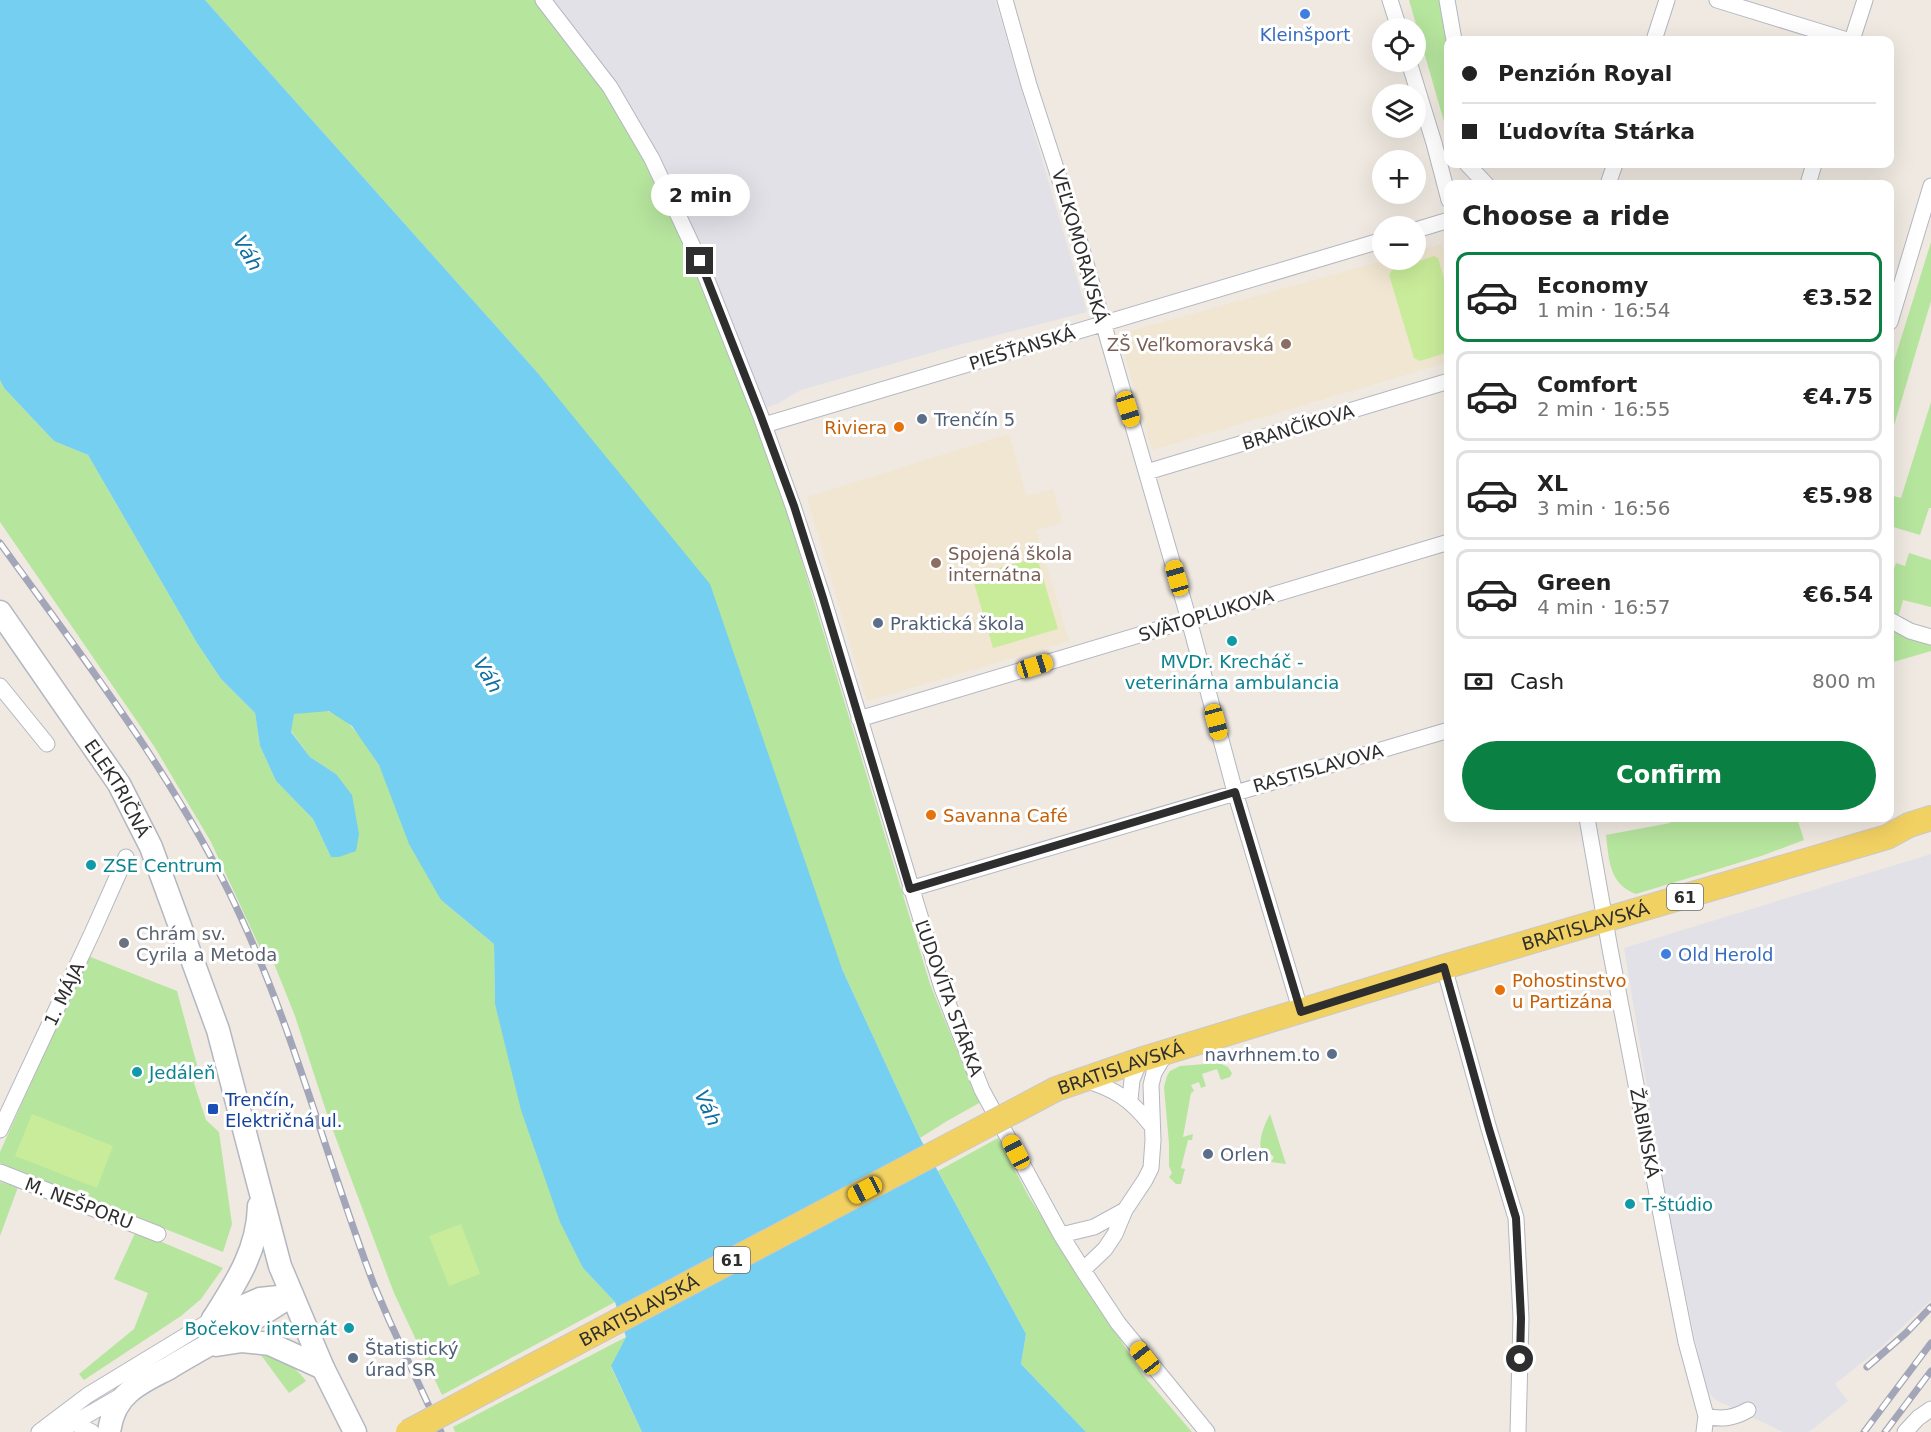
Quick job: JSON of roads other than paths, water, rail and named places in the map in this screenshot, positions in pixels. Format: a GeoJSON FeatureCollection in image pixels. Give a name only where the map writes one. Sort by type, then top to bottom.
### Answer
{"type":"FeatureCollection","features":[{"type":"Feature","properties":{"kind":"main road","name":"ELEKTRIČNÁ"},"geometry":{"type":"LineString","coordinates":[[0,612],[108,767],[142,827],[179,918],[218,1030],[280,1266],[322,1368],[355,1432]]}},
{"type":"Feature","properties":{"kind":"main road","name":"BRATISLAVSKÁ"},"geometry":{"type":"LineString","coordinates":[[408,1432],[1056,1089],[1140,1060],[1444,967],[1887,837],[1909,825],[1931,818]]}},
{"type":"Feature","properties":{"kind":"main road","name":"BRATISLAVSKÁ"},"geometry":{"type":"LineString","coordinates":[[1887,837],[1910,836],[1931,830]]}},
{"type":"Feature","properties":{"kind":"main road"},"geometry":{"type":"LineString","coordinates":[[213,1319],[242,1273],[254,1243],[258,1222],[259,1189]]}},
{"type":"Feature","properties":{"kind":"main road"},"geometry":{"type":"LineString","coordinates":[[213,1319],[260,1299],[292,1295]]}},
{"type":"Feature","properties":{"kind":"main road"},"geometry":{"type":"LineString","coordinates":[[109,1432],[111,1420],[119,1402],[130,1391],[206,1345],[267,1312],[292,1295]]}},
{"type":"Feature","properties":{"kind":"main road"},"geometry":{"type":"LineString","coordinates":[[206,1345],[227,1345],[242,1341],[270,1344],[322,1368]]}},
{"type":"Feature","properties":{"kind":"street","name":"ĽUDOVÍTA STÁRKA"},"geometry":{"type":"LineString","coordinates":[[543,0],[610,87],[657,167],[700,261],[794,506],[910,889],[942,988],[982,1090],[1061,1235],[1083,1270],[1125,1332],[1207,1432]]}},
{"type":"Feature","properties":{"kind":"street","name":"VEĽKOMORAVSKÁ"},"geometry":{"type":"LineString","coordinates":[[1005,0],[1029,85],[1079,239],[1189,620],[1235,792],[1301,1012]]}},
{"type":"Feature","properties":{"kind":"street"},"geometry":{"type":"LineString","coordinates":[[1390,0],[1396,18]]}},
{"type":"Feature","properties":{"kind":"street"},"geometry":{"type":"LineString","coordinates":[[1447,0],[1453,36]]}},
{"type":"Feature","properties":{"kind":"street"},"geometry":{"type":"LineString","coordinates":[[1655,36],[1667,0]]}},
{"type":"Feature","properties":{"kind":"street"},"geometry":{"type":"LineString","coordinates":[[1717,0],[1834,36]]}},
{"type":"Feature","properties":{"kind":"street"},"geometry":{"type":"LineString","coordinates":[[1853,36],[1864,0]]}},
{"type":"Feature","properties":{"kind":"street"},"geometry":{"type":"LineString","coordinates":[[1413,72],[1442,141],[1444,158]]}},
{"type":"Feature","properties":{"kind":"street"},"geometry":{"type":"LineString","coordinates":[[1471,168],[1482,180]]}},
{"type":"Feature","properties":{"kind":"street"},"geometry":{"type":"LineString","coordinates":[[1894,309],[1931,186]]}},
{"type":"Feature","properties":{"kind":"street"},"geometry":{"type":"LineString","coordinates":[[1426,227],[1444,222]]}},
{"type":"Feature","properties":{"kind":"street","name":"PIEŠŤANSKÁ"},"geometry":{"type":"LineString","coordinates":[[764,424],[1372,243]]}},
{"type":"Feature","properties":{"kind":"street","name":"BRANČÍKOVA"},"geometry":{"type":"LineString","coordinates":[[1147,472],[1444,383]]}},
{"type":"Feature","properties":{"kind":"street","name":"SVÄTOPLUKOVA"},"geometry":{"type":"LineString","coordinates":[[859,719],[1444,544]]}},
{"type":"Feature","properties":{"kind":"street"},"geometry":{"type":"LineString","coordinates":[[1894,622],[1910,631],[1931,637]]}},
{"type":"Feature","properties":{"kind":"street"},"geometry":{"type":"LineString","coordinates":[[0,686],[46,744]]}},
{"type":"Feature","properties":{"kind":"street","name":"RASTISLAVOVA"},"geometry":{"type":"LineString","coordinates":[[910,889],[1444,731]]}},
{"type":"Feature","properties":{"kind":"street","name":"ŽABINSKÁ"},"geometry":{"type":"LineString","coordinates":[[1588,822],[1686,1342],[1706,1416]]}},
{"type":"Feature","properties":{"kind":"street","name":"1. MÁJA"},"geometry":{"type":"LineString","coordinates":[[0,1130],[126,857]]}},
{"type":"Feature","properties":{"kind":"street"},"geometry":{"type":"LineString","coordinates":[[1444,967],[1516,1218],[1521,1318],[1518,1432]]}},
{"type":"Feature","properties":{"kind":"street"},"geometry":{"type":"LineString","coordinates":[[1083,1270],[1105,1250],[1150,1168],[1154,1147],[1150,1085],[1166,1053]]}},
{"type":"Feature","properties":{"kind":"street"},"geometry":{"type":"LineString","coordinates":[[1130,1101],[1132,1080],[1140,1060]]}},
{"type":"Feature","properties":{"kind":"street"},"geometry":{"type":"LineString","coordinates":[[1081,1079],[1098,1084],[1130,1101],[1151,1125]]}},
{"type":"Feature","properties":{"kind":"street","name":"M. NEŠPORU"},"geometry":{"type":"LineString","coordinates":[[0,1172],[158,1234]]}},
{"type":"Feature","properties":{"kind":"street"},"geometry":{"type":"LineString","coordinates":[[1061,1235],[1094,1227],[1125,1210]]}},
{"type":"Feature","properties":{"kind":"street"},"geometry":{"type":"LineString","coordinates":[[39,1432],[59,1424],[79,1402],[213,1319]]}},
{"type":"Feature","properties":{"kind":"street"},"geometry":{"type":"LineString","coordinates":[[76,1427],[130,1391]]}},
{"type":"Feature","properties":{"kind":"street"},"geometry":{"type":"LineString","coordinates":[[76,1427],[79,1402]]}},
{"type":"Feature","properties":{"kind":"street"},"geometry":{"type":"LineString","coordinates":[[1905,1432],[1931,1408]]}},
{"type":"Feature","properties":{"kind":"street"},"geometry":{"type":"LineString","coordinates":[[1704,1432],[1706,1416],[1734,1418],[1748,1410]]}},
{"type":"Feature","properties":{"kind":"street"},"geometry":{"type":"LineString","coordinates":[[59,1424],[92,1432]]}},
{"type":"Feature","properties":{"kind":"water","name":"Váh"},"geometry":{"type":"Polygon","coordinates":[[[0,0],[205,0],[536,371],[710,584],[842,969],[920,1138],[1026,1334],[1021,1364],[1086,1432],[642,1432],[611,1366],[626,1337],[615,1302],[583,1268],[560,1222],[521,1110],[495,1004],[494,944],[441,900],[409,844],[379,765],[352,726],[329,711],[294,714],[291,732],[310,757],[336,774],[352,795],[359,834],[356,851],[339,857],[331,857],[313,819],[276,781],[260,746],[255,713],[221,679],[197,643],[88,455],[54,441],[4,388],[0,380],[0,0]]]}},
{"type":"Feature","properties":{"kind":"railway"},"geometry":{"type":"LineString","coordinates":[[0,543],[97,677],[159,768],[188,815],[239,913],[277,1004],[374,1285],[441,1432]]}},
{"type":"Feature","properties":{"kind":"railway"},"geometry":{"type":"LineString","coordinates":[[1867,1367],[1906,1333],[1931,1307]]}},
{"type":"Feature","properties":{"kind":"railway"},"geometry":{"type":"LineString","coordinates":[[1864,1432],[1931,1343]]}},
{"type":"Feature","properties":{"kind":"railway"},"geometry":{"type":"LineString","coordinates":[[1885,1432],[1931,1371]]}},
{"type":"Feature","properties":{"kind":"place","name":"Kleinšport"},"geometry":{"type":"Point","coordinates":[1305,14]}},
{"type":"Feature","properties":{"kind":"place","name":"ZŠ Veľkomoravská"},"geometry":{"type":"Point","coordinates":[1286,344]}},
{"type":"Feature","properties":{"kind":"place","name":"Trenčín 5"},"geometry":{"type":"Point","coordinates":[922,419]}},
{"type":"Feature","properties":{"kind":"place","name":"Riviera"},"geometry":{"type":"Point","coordinates":[899,427]}},
{"type":"Feature","properties":{"kind":"place","name":"Spojená škola internátna"},"geometry":{"type":"Point","coordinates":[936,563]}},
{"type":"Feature","properties":{"kind":"place","name":"Praktická škola"},"geometry":{"type":"Point","coordinates":[878,623]}},
{"type":"Feature","properties":{"kind":"place","name":"MVDr. Krecháč - veterinárna ambulancia"},"geometry":{"type":"Point","coordinates":[1232,641]}},
{"type":"Feature","properties":{"kind":"place","name":"Savanna Café"},"geometry":{"type":"Point","coordinates":[931,815]}},
{"type":"Feature","properties":{"kind":"place","name":"ZSE Centrum"},"geometry":{"type":"Point","coordinates":[91,865]}},
{"type":"Feature","properties":{"kind":"place","name":"Chrám sv. Cyrila a Metoda"},"geometry":{"type":"Point","coordinates":[124,943]}},
{"type":"Feature","properties":{"kind":"place","name":"Old Herold"},"geometry":{"type":"Point","coordinates":[1666,954]}},
{"type":"Feature","properties":{"kind":"place","name":"Pohostinstvo u Partizána"},"geometry":{"type":"Point","coordinates":[1500,990]}},
{"type":"Feature","properties":{"kind":"place","name":"navrhnem.to"},"geometry":{"type":"Point","coordinates":[1332,1054]}},
{"type":"Feature","properties":{"kind":"place","name":"Jedáleň"},"geometry":{"type":"Point","coordinates":[137,1072]}},
{"type":"Feature","properties":{"kind":"place","name":"Trenčín, Električná ul."},"geometry":{"type":"Point","coordinates":[213,1109]}},
{"type":"Feature","properties":{"kind":"place","name":"Orlen"},"geometry":{"type":"Point","coordinates":[1208,1154]}},
{"type":"Feature","properties":{"kind":"place","name":"T-štúdio"},"geometry":{"type":"Point","coordinates":[1630,1204]}},
{"type":"Feature","properties":{"kind":"place","name":"Bočekov internát"},"geometry":{"type":"Point","coordinates":[349,1328]}},
{"type":"Feature","properties":{"kind":"place","name":"Štatistický úrad SR"},"geometry":{"type":"Point","coordinates":[353,1358]}}]}
